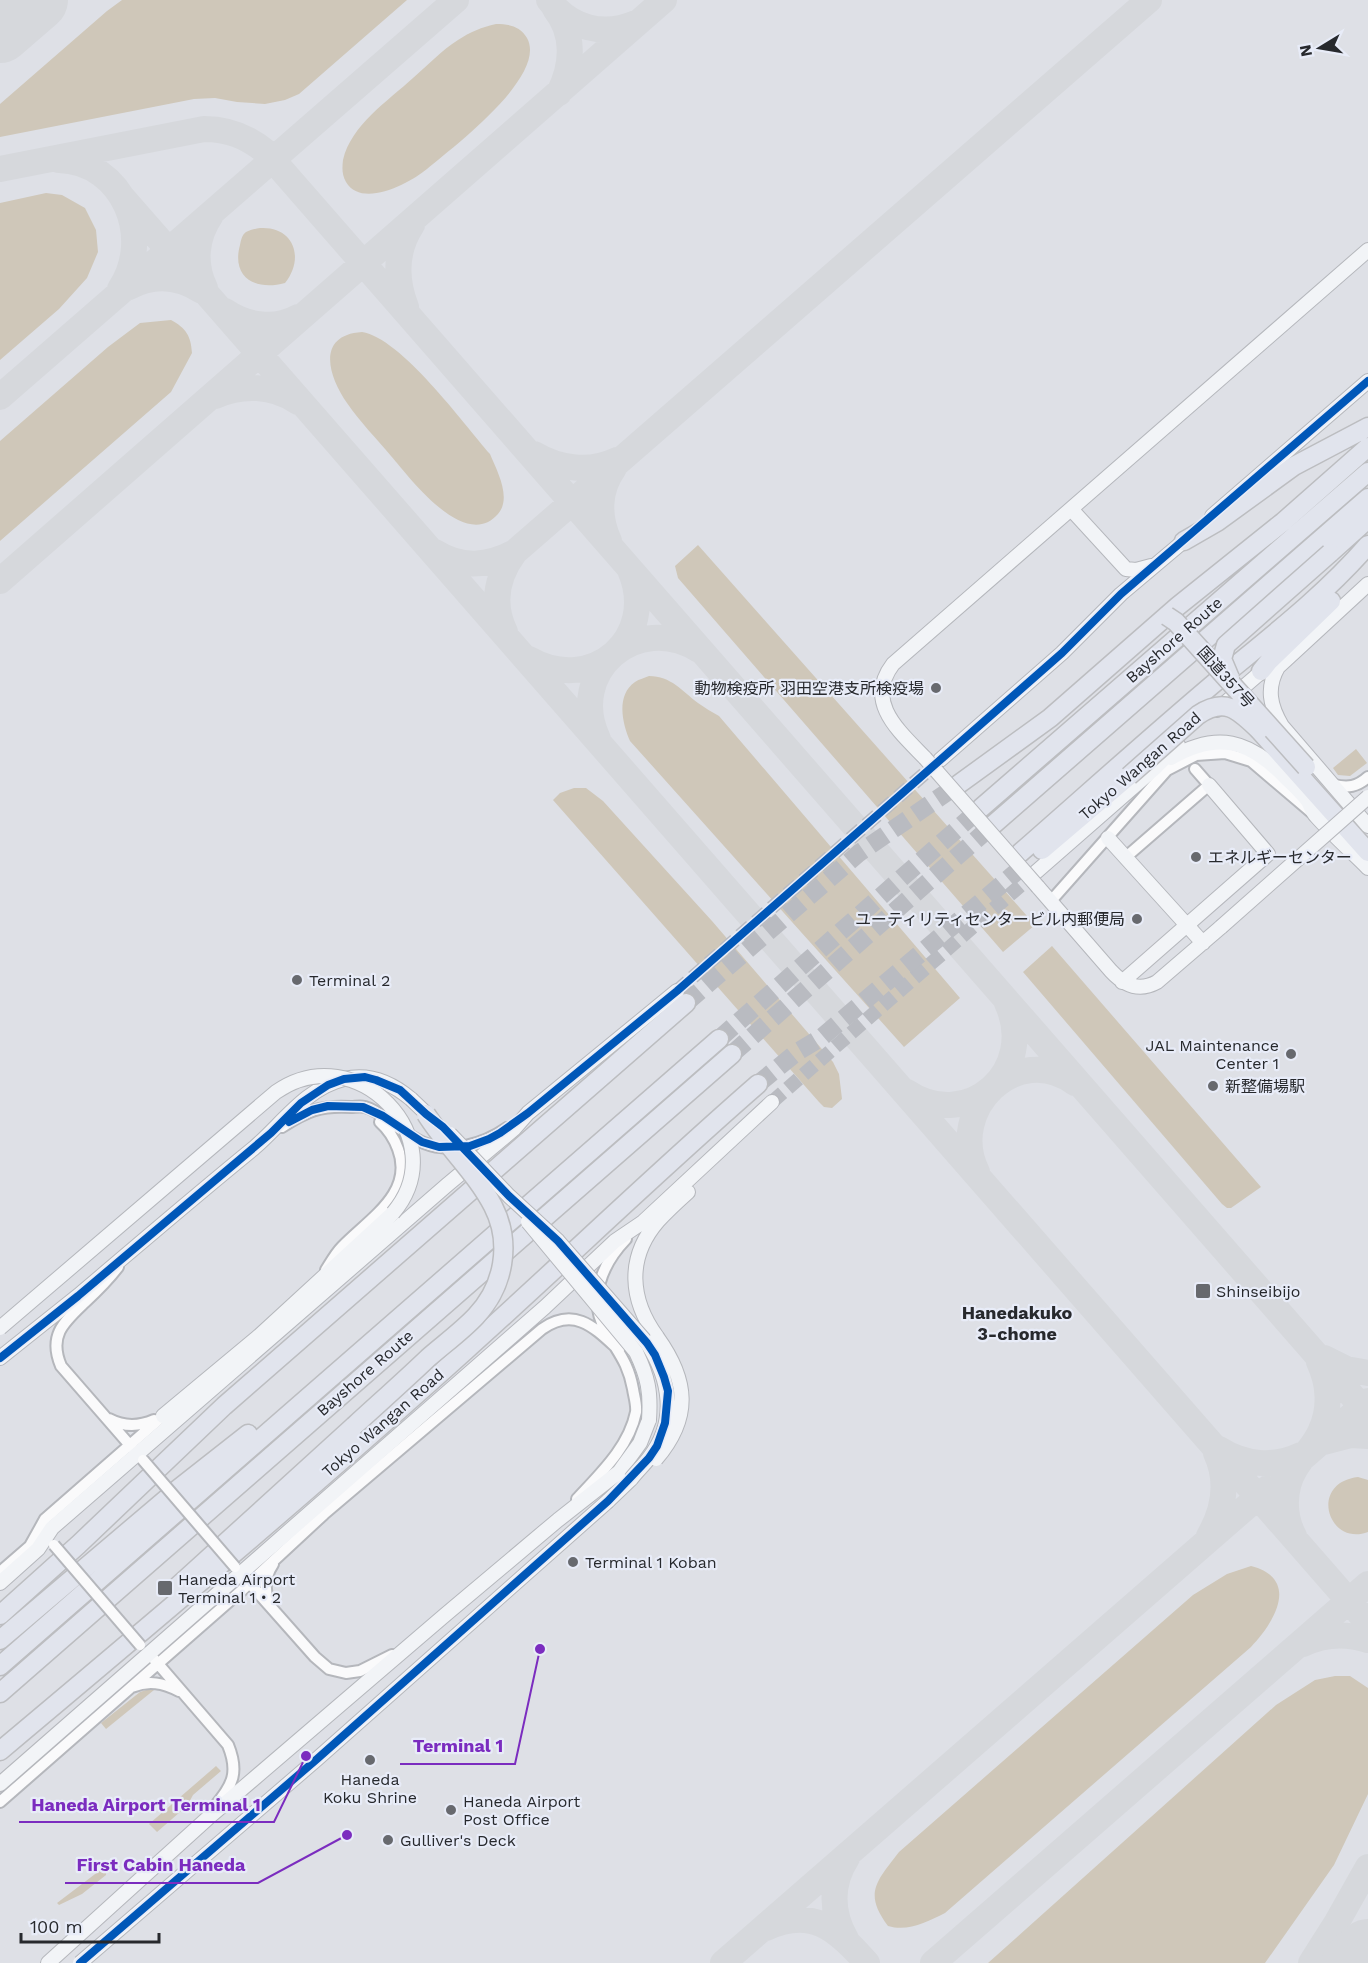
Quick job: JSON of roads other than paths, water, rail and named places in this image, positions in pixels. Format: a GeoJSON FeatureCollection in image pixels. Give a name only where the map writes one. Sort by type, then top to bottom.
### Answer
{"type":"FeatureCollection","features":[{"type":"Feature","properties":{"kind":"highway"},"geometry":{"type":"LineString","coordinates":[[1184,541],[1217,522],[1294,466],[1368,427]]}},
{"type":"Feature","properties":{"kind":"highway"},"geometry":{"type":"LineString","coordinates":[[959,784],[1050,718],[1368,447]]}},
{"type":"Feature","properties":{"kind":"highway","name":"Bayshore Route"},"geometry":{"type":"LineString","coordinates":[[981,808],[1368,472]]}},
{"type":"Feature","properties":{"kind":"highway","name":"Bayshore Route"},"geometry":{"type":"LineString","coordinates":[[994,824],[1368,498]]}},
{"type":"Feature","properties":{"kind":"highway"},"geometry":{"type":"LineString","coordinates":[[1245,698],[1223,664],[1222,654],[1226,645],[1368,519]]}},
{"type":"Feature","properties":{"kind":"highway"},"geometry":{"type":"LineString","coordinates":[[1028,863],[1211,686],[1335,582],[1368,545]]}},
{"type":"Feature","properties":{"kind":"highway"},"geometry":{"type":"LineString","coordinates":[[1261,671],[1343,589],[1368,555]]}},
{"type":"Feature","properties":{"kind":"highway","name":"国道357号"},"geometry":{"type":"LineString","coordinates":[[1167,616],[1176,622],[1245,698],[1368,852]]}},
{"type":"Feature","properties":{"kind":"highway","name":"国道357号"},"geometry":{"type":"LineString","coordinates":[[1167,616],[1171,627],[1246,712],[1259,730],[1302,770],[1368,840]]}},
{"type":"Feature","properties":{"kind":"highway","name":"Tokyo Wangan Road"},"geometry":{"type":"LineString","coordinates":[[1028,863],[1198,715],[1211,707],[1231,707],[1243,714],[1259,730]]}},
{"type":"Feature","properties":{"kind":"highway"},"geometry":{"type":"LineString","coordinates":[[0,1615],[78,1545],[232,1399],[681,997]]}},
{"type":"Feature","properties":{"kind":"highway","name":"Bayshore Route"},"geometry":{"type":"LineString","coordinates":[[0,1666],[719,1039]]}},
{"type":"Feature","properties":{"kind":"highway","name":"Bayshore Route"},"geometry":{"type":"LineString","coordinates":[[0,1693],[732,1054]]}},
{"type":"Feature","properties":{"kind":"highway","name":"Tokyo Wangan Road"},"geometry":{"type":"LineString","coordinates":[[0,1751],[151,1626],[465,1352],[705,1130],[758,1084]]}},
{"type":"Feature","properties":{"kind":"highway"},"geometry":{"type":"LineString","coordinates":[[102,1665],[116,1646],[142,1619],[234,1533],[478,1314],[487,1302],[499,1278],[504,1247],[503,1234],[495,1212],[426,1114]]}},
{"type":"Feature","properties":{"kind":"highway"},"geometry":{"type":"LineString","coordinates":[[0,1640],[178,1489],[246,1436],[367,1331],[428,1292]]}},
{"type":"Feature","properties":{"kind":"highway"},"geometry":{"type":"LineString","coordinates":[[0,1708],[84,1630],[100,1606]]}},
{"type":"Feature","properties":{"kind":"street"},"geometry":{"type":"LineString","coordinates":[[1368,250],[899,659],[885,677],[881,691],[887,714],[1050,902],[1122,982],[1139,987],[1150,986],[1166,975],[1368,797]]}},
{"type":"Feature","properties":{"kind":"street"},"geometry":{"type":"LineString","coordinates":[[940,760],[1062,653],[1121,594],[1368,381]]}},
{"type":"Feature","properties":{"kind":"street"},"geometry":{"type":"LineString","coordinates":[[1069,510],[1126,568],[1144,569],[1156,564]]}},
{"type":"Feature","properties":{"kind":"street"},"geometry":{"type":"LineString","coordinates":[[1069,510],[1120,573],[1121,594]]}},
{"type":"Feature","properties":{"kind":"street"},"geometry":{"type":"LineString","coordinates":[[1368,584],[1278,667],[1272,680],[1270,697],[1273,711],[1282,726],[1368,826]]}},
{"type":"Feature","properties":{"kind":"street"},"geometry":{"type":"LineString","coordinates":[[1155,768],[1167,754],[1261,671],[1322,624]]}},
{"type":"Feature","properties":{"kind":"street"},"geometry":{"type":"LineString","coordinates":[[1028,863],[1155,768],[1183,750],[1206,742],[1218,741],[1240,745],[1263,756],[1308,801],[1313,814]]}},
{"type":"Feature","properties":{"kind":"street"},"geometry":{"type":"LineString","coordinates":[[1050,902],[1167,770],[1196,755],[1211,753],[1225,753],[1251,761],[1313,814],[1368,868]]}},
{"type":"Feature","properties":{"kind":"street"},"geometry":{"type":"LineString","coordinates":[[1122,982],[1268,854],[1195,769]]}},
{"type":"Feature","properties":{"kind":"street"},"geometry":{"type":"LineString","coordinates":[[1334,785],[1347,788],[1359,785],[1368,777]]}},
{"type":"Feature","properties":{"kind":"street"},"geometry":{"type":"LineString","coordinates":[[1126,857],[1209,785]]}},
{"type":"Feature","properties":{"kind":"street"},"geometry":{"type":"LineString","coordinates":[[1108,838],[1203,943]]}},
{"type":"Feature","properties":{"kind":"street"},"geometry":{"type":"LineString","coordinates":[[271,1133],[312,1110],[328,1106],[363,1107],[373,1110],[422,1142],[438,1147],[470,1146],[500,1133],[681,997]]}},
{"type":"Feature","properties":{"kind":"street"},"geometry":{"type":"LineString","coordinates":[[0,1328],[276,1092],[298,1079],[324,1075],[338,1076],[365,1085],[379,1096],[396,1115],[410,1140],[414,1166],[408,1191],[393,1214],[322,1276],[258,1337],[163,1416],[137,1453],[45,1519],[30,1546],[0,1572]]}},
{"type":"Feature","properties":{"kind":"street"},"geometry":{"type":"LineString","coordinates":[[0,1358],[271,1133],[301,1102],[328,1085],[344,1079],[364,1077],[400,1090],[411,1099],[558,1241],[648,1343],[660,1365],[668,1390],[665,1423],[657,1446],[631,1479],[317,1759],[80,1963]]}},
{"type":"Feature","properties":{"kind":"street"},"geometry":{"type":"LineString","coordinates":[[558,1520],[614,1458],[631,1426],[636,1410],[631,1379],[619,1350],[601,1321],[597,1304],[600,1277],[617,1248],[768,1106],[732,1149],[657,1222],[643,1245],[636,1267],[635,1289],[642,1314],[677,1370],[681,1409],[678,1424],[666,1448],[631,1479]]}},
{"type":"Feature","properties":{"kind":"street"},"geometry":{"type":"LineString","coordinates":[[322,1276],[340,1249],[385,1206],[400,1185],[402,1168],[400,1155],[388,1129],[369,1115],[351,1107]]}},
{"type":"Feature","properties":{"kind":"street"},"geometry":{"type":"LineString","coordinates":[[0,1583],[50,1540],[137,1453],[514,1129],[528,1113]]}},
{"type":"Feature","properties":{"kind":"street"},"geometry":{"type":"LineString","coordinates":[[50,1960],[194,1830],[558,1520],[619,1472],[640,1443],[649,1420],[651,1399],[647,1376],[636,1352],[550,1250],[509,1196]]}},
{"type":"Feature","properties":{"kind":"street"},"geometry":{"type":"LineString","coordinates":[[0,1784],[242,1575],[545,1307],[615,1241],[643,1222]]}},
{"type":"Feature","properties":{"kind":"street"},"geometry":{"type":"LineString","coordinates":[[134,1248],[107,1281],[64,1322],[56,1341],[56,1351],[61,1366],[242,1575],[315,1657],[329,1669],[346,1673],[360,1671],[410,1645]]}},
{"type":"Feature","properties":{"kind":"street"},"geometry":{"type":"LineString","coordinates":[[271,1606],[266,1595],[266,1585],[275,1560],[324,1514],[549,1324],[572,1319],[588,1323],[619,1350]]}},
{"type":"Feature","properties":{"kind":"street"},"geometry":{"type":"LineString","coordinates":[[104,1416],[123,1425],[141,1425],[163,1416]]}},
{"type":"Feature","properties":{"kind":"street"},"geometry":{"type":"LineString","coordinates":[[50,1540],[228,1745],[232,1755],[233,1779],[230,1787],[194,1830]]}},
{"type":"Feature","properties":{"kind":"street"},"geometry":{"type":"LineString","coordinates":[[242,1575],[275,1560]]}},
{"type":"Feature","properties":{"kind":"street"},"geometry":{"type":"LineString","coordinates":[[0,1802],[126,1690],[149,1654]]}},
{"type":"Feature","properties":{"kind":"street"},"geometry":{"type":"LineString","coordinates":[[126,1690],[139,1684],[159,1683],[183,1693]]}},
{"type":"Feature","properties":{"kind":"tunnel"},"geometry":{"type":"LineString","coordinates":[[677,991],[940,760]]}},
{"type":"Feature","properties":{"kind":"tunnel"},"geometry":{"type":"LineString","coordinates":[[686,1003],[859,853],[959,784]]}},
{"type":"Feature","properties":{"kind":"tunnel"},"geometry":{"type":"LineString","coordinates":[[719,1039],[981,808]]}},
{"type":"Feature","properties":{"kind":"tunnel"},"geometry":{"type":"LineString","coordinates":[[732,1054],[994,824]]}},
{"type":"Feature","properties":{"kind":"tunnel"},"geometry":{"type":"LineString","coordinates":[[758,1084],[797,1052],[822,1037],[1028,862]]}},
{"type":"Feature","properties":{"kind":"tunnel"},"geometry":{"type":"LineString","coordinates":[[772,1102],[1036,872]]}},
{"type":"Feature","properties":{"kind":"place","name":"動物検疫所 羽田空港支所検疫場"},"geometry":{"type":"Point","coordinates":[936,688]}},
{"type":"Feature","properties":{"kind":"place","name":"エネルギーセンター"},"geometry":{"type":"Point","coordinates":[1196,857]}},
{"type":"Feature","properties":{"kind":"place","name":"ユーティリティセンタービル内郵便局"},"geometry":{"type":"Point","coordinates":[1137,919]}},
{"type":"Feature","properties":{"kind":"place","name":"Terminal 2"},"geometry":{"type":"Point","coordinates":[297,980]}},
{"type":"Feature","properties":{"kind":"place","name":"JAL Maintenance Center 1"},"geometry":{"type":"Point","coordinates":[1291,1054]}},
{"type":"Feature","properties":{"kind":"place","name":"新整備場駅"},"geometry":{"type":"Point","coordinates":[1213,1086]}},
{"type":"Feature","properties":{"kind":"place","name":"Shinseibijo"},"geometry":{"type":"Point","coordinates":[1203,1291]}},
{"type":"Feature","properties":{"kind":"place","name":"Terminal 1 Koban"},"geometry":{"type":"Point","coordinates":[573,1562]}},
{"type":"Feature","properties":{"kind":"place","name":"Haneda Airport Terminal 1・2"},"geometry":{"type":"Point","coordinates":[165,1588]}},
{"type":"Feature","properties":{"kind":"place","name":"Terminal 1"},"geometry":{"type":"Point","coordinates":[540,1649]}},
{"type":"Feature","properties":{"kind":"place","name":"Haneda Airport Terminal 1"},"geometry":{"type":"Point","coordinates":[306,1756]}},
{"type":"Feature","properties":{"kind":"place","name":"Haneda Koku Shrine"},"geometry":{"type":"Point","coordinates":[370,1760]}},
{"type":"Feature","properties":{"kind":"place","name":"Haneda Airport Post Office"},"geometry":{"type":"Point","coordinates":[451,1810]}},
{"type":"Feature","properties":{"kind":"place","name":"First Cabin Haneda"},"geometry":{"type":"Point","coordinates":[347,1835]}},
{"type":"Feature","properties":{"kind":"place","name":"Gulliver's Deck"},"geometry":{"type":"Point","coordinates":[388,1840]}},
{"type":"Feature","properties":{"kind":"district","name":"Hanedakuko 3-chome"},"geometry":{"type":"Point","coordinates":[1017,1322]}}]}
